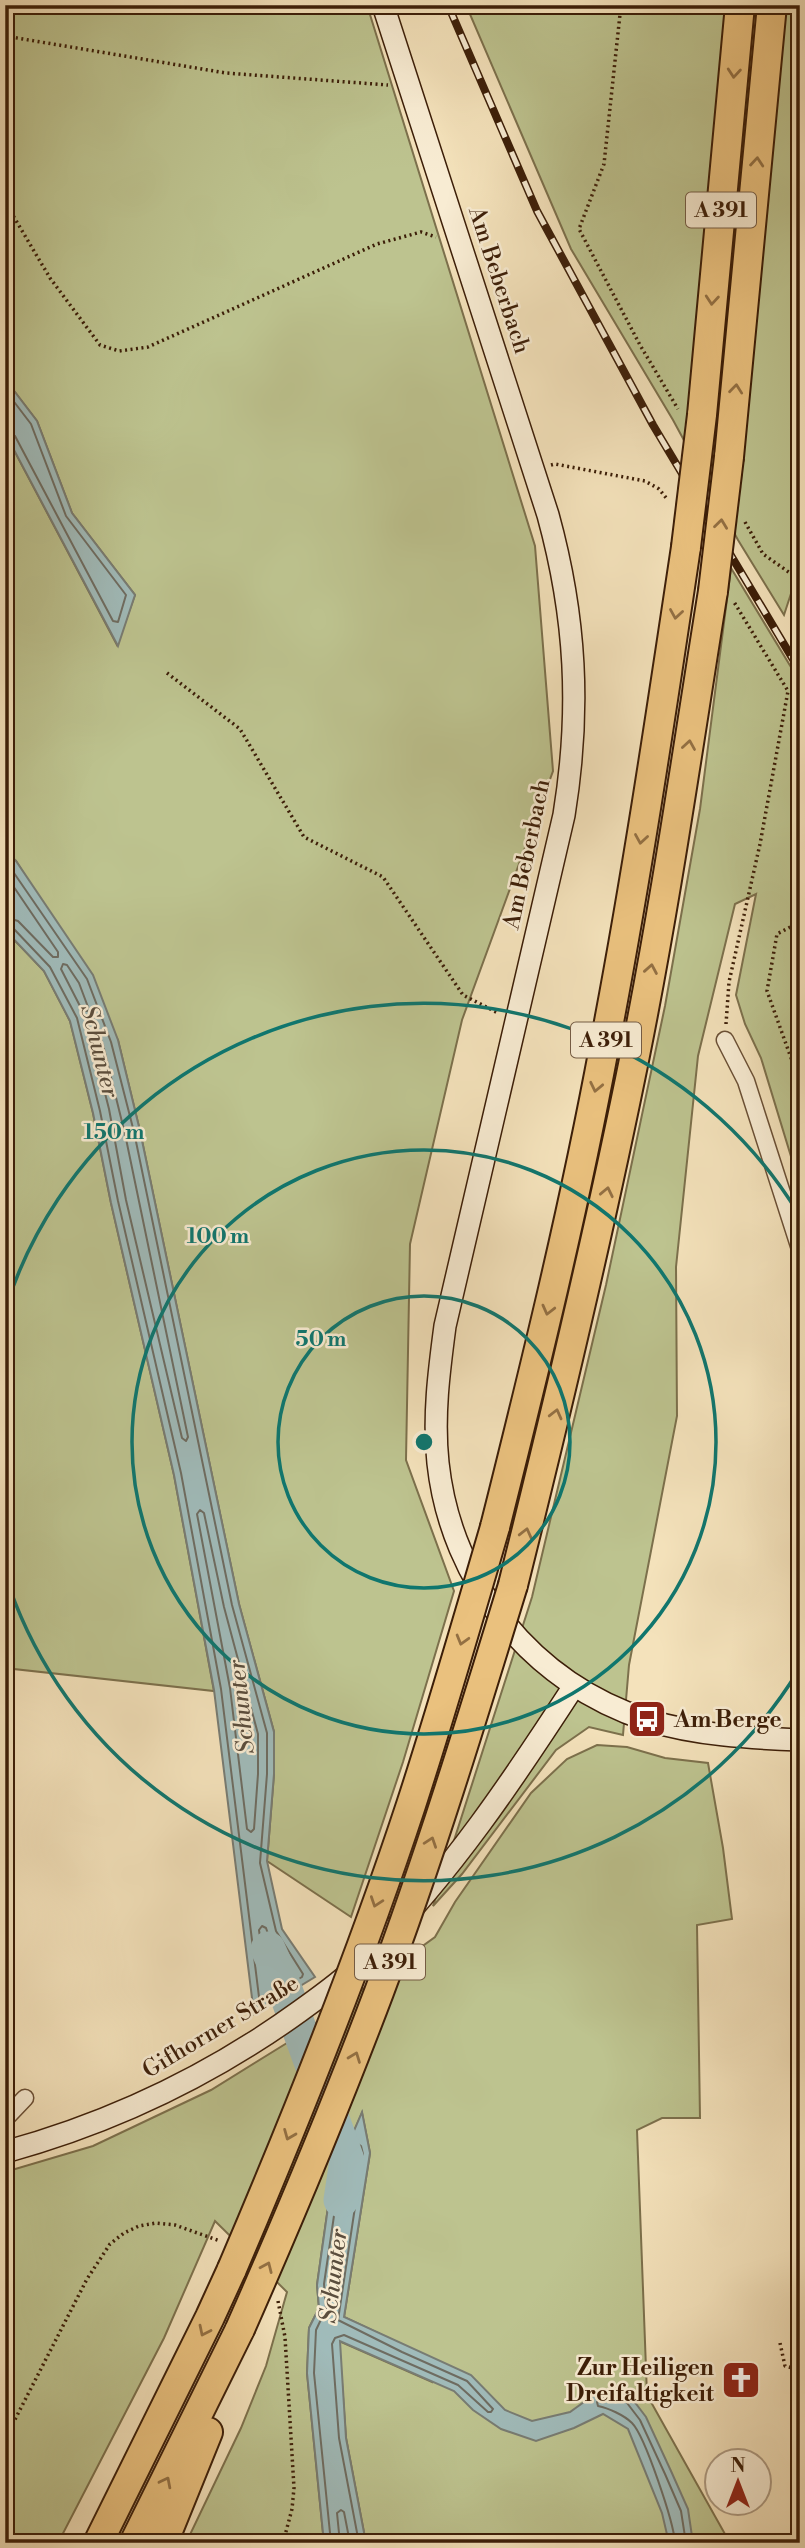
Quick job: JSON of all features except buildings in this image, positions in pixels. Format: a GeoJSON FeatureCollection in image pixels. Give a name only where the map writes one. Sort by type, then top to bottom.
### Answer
{"type":"FeatureCollection","features":[{"type":"Feature","properties":{"kind":"highway","name":"A 391"},"geometry":{"type":"LineString","coordinates":[[98,2543],[211,2318],[314,2072],[414,1794],[495,1527],[557,1275],[604,1050],[649,793],[686,547],[702,415],[740,5]]}},
{"type":"Feature","properties":{"kind":"highway","name":"A 391"},"geometry":{"type":"LineString","coordinates":[[134,2543],[240,2329],[310,2170],[380,1990],[441,1814],[513,1586],[588,1279],[633,1067],[674,834],[722,593],[729,457],[772,5]]}},
{"type":"Feature","properties":{"kind":"highway"},"geometry":{"type":"LineString","coordinates":[[163,2543],[206,2440],[240,2329]]}},
{"type":"Feature","properties":{"kind":"main road","name":"Am Beberbach"},"geometry":{"type":"LineString","coordinates":[[383,5],[558,549],[571,618],[574,653],[575,734],[569,788],[446,1326],[437,1394],[438,1462],[444,1500],[458,1546],[499,1618],[534,1655],[574,1686],[622,1710],[665,1725],[731,1736],[800,1740]]}},
{"type":"Feature","properties":{"kind":"main road","name":"Gifhorner Straße"},"geometry":{"type":"LineString","coordinates":[[5,2152],[56,2137],[166,2092],[243,2049],[314,2001],[372,1953],[444,1872],[489,1815],[574,1686]]}},
{"type":"Feature","properties":{"kind":"street"},"geometry":{"type":"LineString","coordinates":[[725,1041],[746,1081],[800,1249]]}},
{"type":"Feature","properties":{"kind":"street"},"geometry":{"type":"LineString","coordinates":[[5,2119],[25,2098]]}},
{"type":"Feature","properties":{"kind":"path"},"geometry":{"type":"LineString","coordinates":[[621,5],[604,164],[579,229],[667,390]]}},
{"type":"Feature","properties":{"kind":"path"},"geometry":{"type":"LineString","coordinates":[[5,36],[226,73],[372,85],[409,85]]}},
{"type":"Feature","properties":{"kind":"path"},"geometry":{"type":"LineString","coordinates":[[5,202],[50,278],[100,345],[118,351],[148,346],[377,244],[421,232],[461,246]]}},
{"type":"Feature","properties":{"kind":"path"},"geometry":{"type":"LineString","coordinates":[[555,464],[645,481],[659,489],[667,500]]}},
{"type":"Feature","properties":{"kind":"path"},"geometry":{"type":"LineString","coordinates":[[752,535],[764,554],[800,580]]}},
{"type":"Feature","properties":{"kind":"path"},"geometry":{"type":"LineString","coordinates":[[722,593],[788,691],[761,844],[729,982],[725,1041]]}},
{"type":"Feature","properties":{"kind":"path"},"geometry":{"type":"LineString","coordinates":[[167,673],[240,729],[304,837],[383,877],[463,995],[480,1006],[516,1019]]}},
{"type":"Feature","properties":{"kind":"path"},"geometry":{"type":"LineString","coordinates":[[800,922],[777,934],[767,991],[800,1083]]}},
{"type":"Feature","properties":{"kind":"path"},"geometry":{"type":"LineString","coordinates":[[5,2439],[87,2279],[110,2244],[124,2232],[156,2223],[202,2233]]}},
{"type":"Feature","properties":{"kind":"path"},"geometry":{"type":"LineString","coordinates":[[278,2304],[285,2337],[294,2488],[292,2509],[283,2543]]}},
{"type":"Feature","properties":{"kind":"path"},"geometry":{"type":"LineString","coordinates":[[780,2343],[785,2366],[800,2370]]}},
{"type":"Feature","properties":{"kind":"green space"},"geometry":{"type":"Polygon","coordinates":[[[5,5],[367,5],[535,546],[553,771],[462,1020],[410,1244],[406,1460],[454,1591],[403,1762],[351,1917],[267,1861],[274,1774],[274,1732],[239,1604],[140,1131],[118,1040],[36,893],[16,861],[5,851],[5,433],[117,645],[135,595],[72,513],[37,421],[5,379],[5,5]]]}},
{"type":"Feature","properties":{"kind":"green space"},"geometry":{"type":"Polygon","coordinates":[[[466,5],[800,5],[800,566],[784,615],[738,540],[673,420],[571,249],[466,5]]]}},
{"type":"Feature","properties":{"kind":"green space"},"geometry":{"type":"Polygon","coordinates":[[[731,568],[800,682],[800,1186],[761,1058],[745,1024],[736,995],[756,894],[735,904],[698,1056],[676,1267],[677,1416],[629,1665],[623,1735],[589,1727],[556,1750],[462,1874],[433,1906],[532,1597],[606,1285],[665,1006],[700,809],[731,568]]]}},
{"type":"Feature","properties":{"kind":"green space"},"geometry":{"type":"Polygon","coordinates":[[[5,930],[44,971],[70,1021],[174,1475],[214,1691],[5,1668],[5,930]]]}},
{"type":"Feature","properties":{"kind":"green space"},"geometry":{"type":"Polygon","coordinates":[[[597,1745],[627,1747],[665,1758],[708,1763],[732,1919],[697,1925],[700,2118],[662,2118],[637,2130],[647,2395],[704,2497],[704,2516],[715,2516],[730,2543],[366,2543],[346,2438],[339,2341],[432,2382],[433,2359],[344,2317],[370,2153],[362,2113],[337,2170],[329,2200],[317,2285],[319,2308],[309,2328],[307,2373],[324,2543],[186,2543],[241,2428],[266,2366],[287,2292],[215,2221],[164,2338],[58,2543],[5,2543],[5,2172],[93,2146],[211,2090],[295,2038],[435,1937],[455,1902],[531,1793],[567,1759],[597,1745]]]}},
{"type":"Feature","properties":{"kind":"water"},"geometry":{"type":"Polygon","coordinates":[[[5,379],[37,421],[72,513],[135,595],[118,646],[5,433],[5,379]]]}},
{"type":"Feature","properties":{"kind":"water"},"geometry":{"type":"Polygon","coordinates":[[[5,851],[16,861],[93,975],[118,1040],[140,1131],[239,1604],[274,1732],[274,1774],[267,1861],[282,1929],[315,1977],[254,2014],[214,1690],[174,1475],[70,1021],[44,971],[5,930],[5,851]]]}},
{"type":"Feature","properties":{"kind":"water"},"geometry":{"type":"Polygon","coordinates":[[[362,2112],[370,2153],[344,2317],[471,2375],[505,2410],[532,2421],[570,2412],[602,2389],[627,2392],[646,2417],[688,2509],[693,2543],[669,2543],[662,2513],[628,2429],[603,2414],[574,2428],[536,2441],[501,2429],[473,2410],[454,2391],[340,2341],[346,2438],[366,2543],[324,2543],[307,2373],[309,2328],[319,2308],[317,2285],[329,2200],[337,2170],[362,2112]]]}},
{"type":"Feature","properties":{"kind":"waterway","name":"Schunter"},"geometry":{"type":"LineString","coordinates":[[268,1949],[347,2160],[341,2200]]}},
{"type":"Feature","properties":{"kind":"railway"},"geometry":{"type":"LineString","coordinates":[[448,5],[537,211],[653,425],[800,671]]}},
{"type":"Feature","properties":{"kind":"place","name":"Am Berge"},"geometry":{"type":"Point","coordinates":[647,1719]}},
{"type":"Feature","properties":{"kind":"place","name":"Zur Heiligen Dreifaltigkeit"},"geometry":{"type":"Point","coordinates":[741,2380]}}]}
